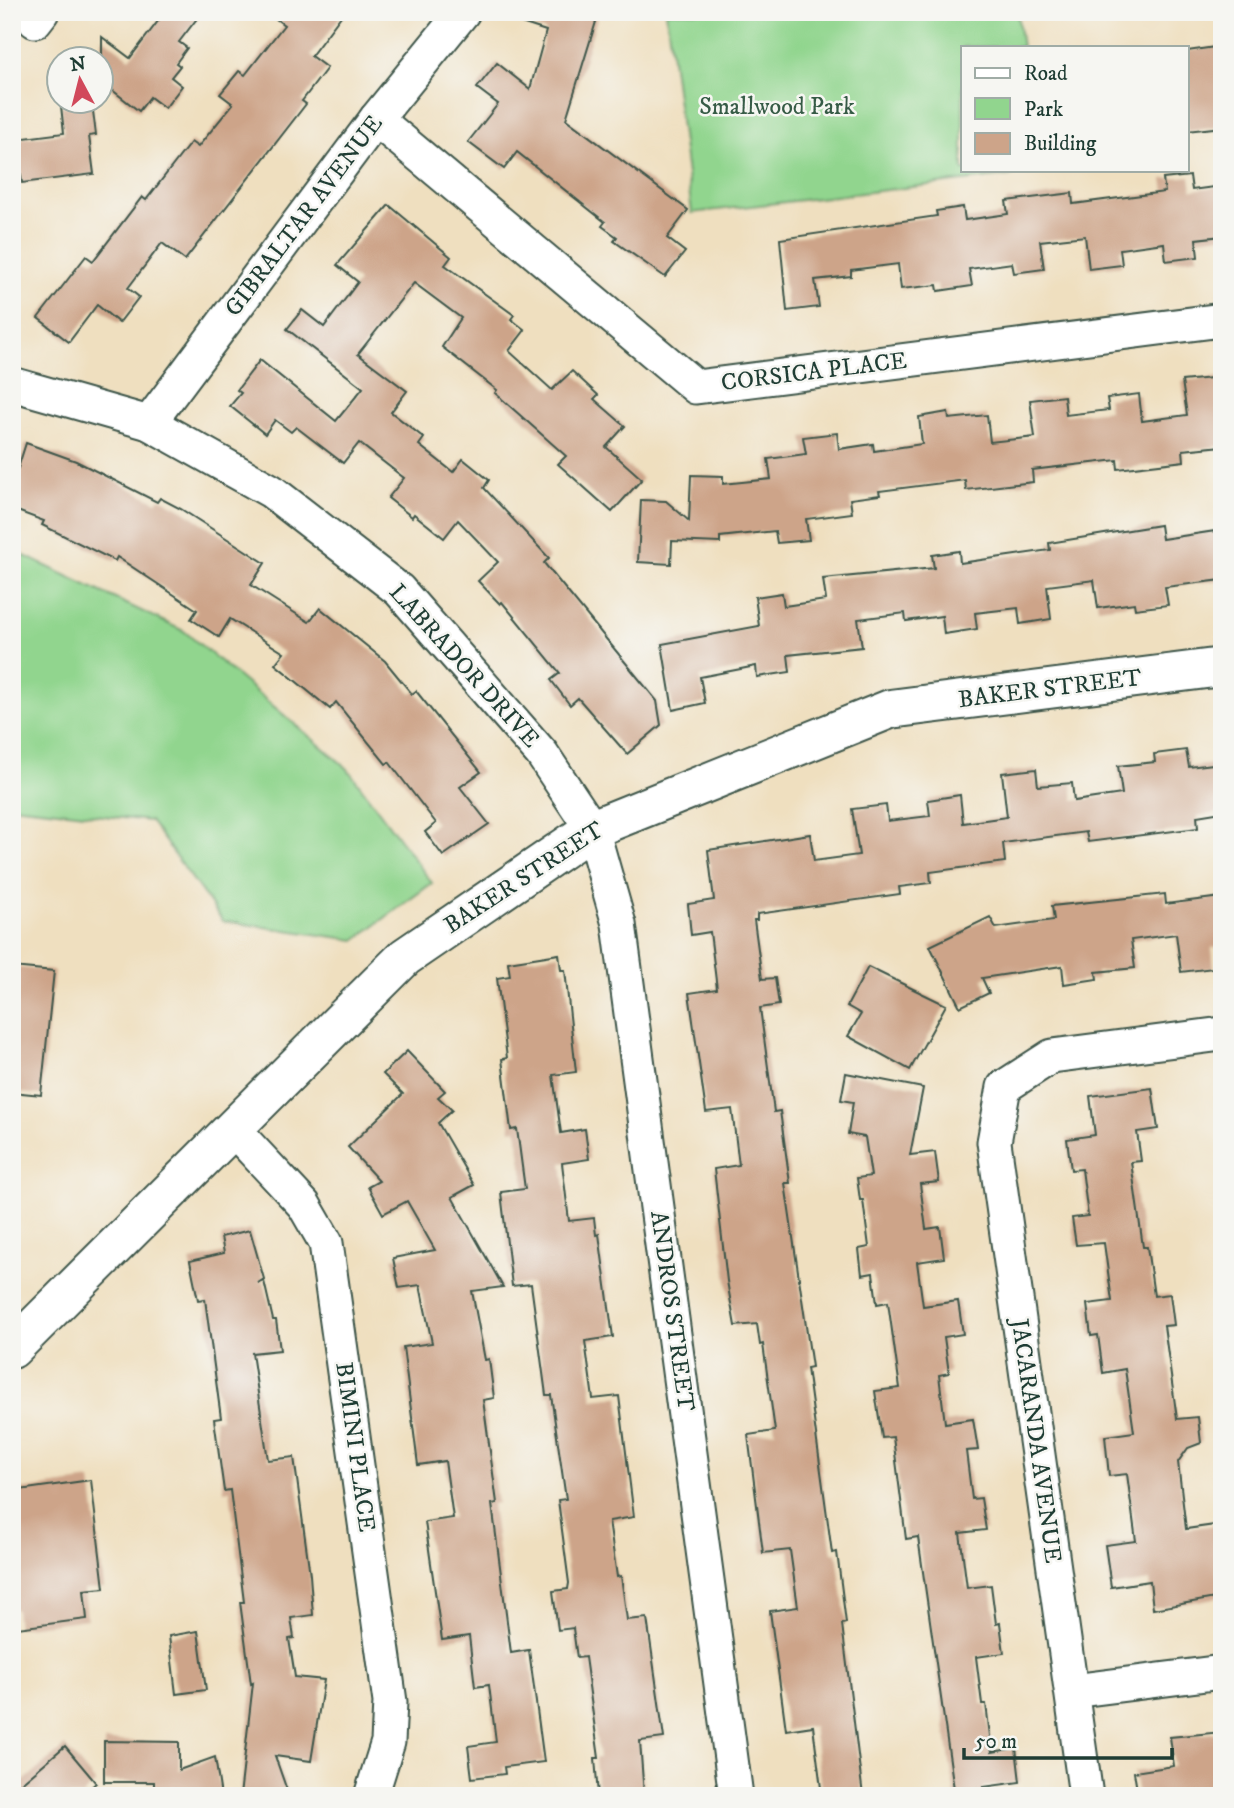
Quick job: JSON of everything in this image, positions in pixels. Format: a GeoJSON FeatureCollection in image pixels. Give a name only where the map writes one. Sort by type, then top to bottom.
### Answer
{"type":"FeatureCollection","features":[{"type":"Feature","properties":{"kind":"street","name":"GIBRALTAR AVENUE"},"geometry":{"type":"LineString","coordinates":[[149,423],[376,118],[463,12]]}},
{"type":"Feature","properties":{"kind":"street","name":"CORSICA PLACE"},"geometry":{"type":"LineString","coordinates":[[376,118],[696,387],[1222,320]]}},
{"type":"Feature","properties":{"kind":"street","name":"LABRADOR DRIVE"},"geometry":{"type":"LineString","coordinates":[[12,384],[149,423],[271,491],[399,590],[542,754],[592,829]]}},
{"type":"Feature","properties":{"kind":"street","name":"BAKER STREET"},"geometry":{"type":"LineString","coordinates":[[12,1349],[405,957],[592,829],[890,709],[1222,667]]}},
{"type":"Feature","properties":{"kind":"street","name":"ANDROS STREET"},"geometry":{"type":"LineString","coordinates":[[592,829],[619,924],[736,1796]]}},
{"type":"Feature","properties":{"kind":"street","name":"JACARANDA AVENUE"},"geometry":{"type":"LineString","coordinates":[[1086,1796],[994,1142],[1004,1087],[1052,1056],[1222,1034]]}},
{"type":"Feature","properties":{"kind":"street","name":"BIMINI PLACE"},"geometry":{"type":"LineString","coordinates":[[233,1128],[304,1205],[326,1243],[390,1702],[388,1742],[377,1785],[371,1796]]}},
{"type":"Feature","properties":{"kind":"street"},"geometry":{"type":"LineString","coordinates":[[1072,1691],[1222,1672]]}},
{"type":"Feature","properties":{"kind":"green space","name":"Smallwood Park"},"geometry":{"type":"Polygon","coordinates":[[[666,12],[1017,12],[1022,46],[961,46],[961,172],[1040,172],[692,213],[666,12]]]}},
{"type":"Feature","properties":{"kind":"green space"},"geometry":{"type":"Polygon","coordinates":[[[12,550],[184,631],[347,768],[432,883],[355,940],[223,921],[150,821],[12,806],[12,550]]]}},
{"type":"Feature","properties":{"kind":"building"},"geometry":{"type":"Polygon","coordinates":[[[165,12],[202,12],[179,42],[187,48],[176,63],[180,66],[171,77],[182,86],[165,108],[150,97],[139,111],[116,93],[116,48],[130,58],[165,12]]]}},
{"type":"Feature","properties":{"kind":"building"},"geometry":{"type":"Polygon","coordinates":[[[267,12],[344,12],[311,56],[327,68],[302,101],[306,104],[185,260],[162,243],[128,288],[139,297],[119,323],[97,305],[69,342],[38,318],[86,256],[93,261],[142,197],[146,200],[191,142],[198,147],[233,104],[220,94],[239,71],[245,75],[284,25],[267,12]]]}},
{"type":"Feature","properties":{"kind":"building"},"geometry":{"type":"Polygon","coordinates":[[[504,12],[599,12],[566,119],[688,210],[667,238],[685,252],[665,277],[614,241],[617,237],[602,226],[605,222],[517,152],[504,169],[468,142],[498,104],[477,88],[497,63],[530,89],[546,31],[503,17],[504,12]]]}},
{"type":"Feature","properties":{"kind":"building"},"geometry":{"type":"Polygon","coordinates":[[[102,37],[114,46],[102,46],[102,37]]]}},
{"type":"Feature","properties":{"kind":"building"},"geometry":{"type":"Polygon","coordinates":[[[1222,46],[1222,127],[1188,131],[1188,51],[1222,46]]]}},
{"type":"Feature","properties":{"kind":"building"},"geometry":{"type":"Polygon","coordinates":[[[62,116],[94,116],[96,135],[89,136],[94,174],[22,183],[16,139],[64,133],[62,116]]]}},
{"type":"Feature","properties":{"kind":"building"},"geometry":{"type":"Polygon","coordinates":[[[1190,176],[1192,190],[1222,186],[1222,236],[1196,239],[1198,257],[1166,261],[1164,243],[1120,249],[1122,265],[1089,269],[1085,236],[1040,241],[1044,269],[1014,273],[1012,263],[969,269],[972,286],[938,291],[937,285],[901,289],[898,264],[851,270],[851,276],[815,280],[819,307],[787,311],[780,239],[937,216],[936,211],[963,207],[965,220],[1008,214],[1006,201],[1072,193],[1073,204],[1165,192],[1163,179],[1190,176]]]}},
{"type":"Feature","properties":{"kind":"building"},"geometry":{"type":"Polygon","coordinates":[[[389,205],[451,257],[445,265],[514,315],[511,319],[525,330],[509,351],[552,390],[572,371],[598,395],[594,399],[625,426],[606,447],[642,479],[612,512],[558,464],[566,456],[495,393],[497,390],[442,347],[461,318],[414,283],[358,354],[407,391],[391,412],[424,438],[419,445],[453,472],[463,459],[489,480],[484,488],[549,558],[544,563],[657,701],[661,725],[627,754],[578,698],[570,705],[551,680],[560,673],[502,602],[500,604],[478,581],[498,562],[458,520],[444,538],[414,514],[412,517],[388,498],[404,478],[359,443],[343,463],[296,427],[291,432],[275,420],[265,434],[230,406],[241,393],[237,390],[260,360],[336,421],[363,388],[287,329],[302,310],[324,327],[358,282],[337,265],[389,205]]]}},
{"type":"Feature","properties":{"kind":"building"},"geometry":{"type":"Polygon","coordinates":[[[1222,377],[1222,446],[1183,450],[1184,461],[1118,469],[1117,460],[1032,470],[1033,482],[966,490],[965,480],[879,491],[880,495],[850,499],[852,513],[806,519],[809,540],[777,543],[775,531],[720,537],[720,543],[672,541],[671,564],[638,562],[641,500],[666,501],[689,521],[691,475],[723,476],[723,484],[771,479],[768,459],[806,454],[803,437],[837,433],[839,449],[873,444],[874,451],[922,444],[919,417],[948,412],[949,419],[987,415],[990,442],[1035,437],[1030,400],[1064,396],[1066,415],[1109,410],[1107,398],[1139,394],[1142,421],[1187,415],[1182,381],[1222,377]]]}},
{"type":"Feature","properties":{"kind":"building"},"geometry":{"type":"Polygon","coordinates":[[[26,443],[76,461],[157,502],[160,498],[181,509],[265,563],[251,585],[309,622],[320,608],[385,661],[412,694],[416,691],[481,772],[460,787],[489,824],[443,856],[425,832],[436,823],[389,762],[386,764],[336,702],[330,709],[275,664],[284,653],[230,619],[219,637],[191,619],[197,610],[117,557],[115,561],[42,525],[44,521],[12,509],[12,466],[18,468],[26,443]]]}},
{"type":"Feature","properties":{"kind":"building"},"geometry":{"type":"Polygon","coordinates":[[[1160,525],[1162,539],[1222,530],[1222,580],[1165,587],[1168,605],[1135,609],[1134,603],[1098,608],[1094,580],[1047,586],[1051,619],[1020,624],[1018,608],[975,613],[977,629],[944,634],[942,616],[906,621],[905,613],[858,619],[862,647],[788,655],[790,672],[757,677],[756,666],[700,677],[705,703],[673,710],[662,644],[759,626],[755,597],[782,593],[784,606],[826,600],[823,579],[934,568],[932,555],[959,551],[960,563],[1050,550],[1049,543],[1160,525]]]}},
{"type":"Feature","properties":{"kind":"building"},"geometry":{"type":"Polygon","coordinates":[[[1186,750],[1189,767],[1222,763],[1222,812],[1197,816],[1198,828],[1088,842],[1086,832],[1003,843],[1005,862],[930,872],[931,883],[899,887],[900,894],[757,914],[757,920],[754,920],[762,979],[775,978],[779,1005],[760,1008],[774,1112],[780,1111],[790,1183],[785,1183],[812,1367],[807,1368],[832,1553],[837,1552],[846,1623],[842,1624],[863,1796],[822,1796],[813,1726],[786,1730],[770,1611],[798,1607],[790,1550],[763,1553],[748,1435],[775,1431],[763,1344],[760,1345],[757,1324],[735,1326],[727,1281],[714,1169],[739,1165],[732,1109],[706,1112],[689,993],[717,989],[710,932],[691,935],[688,904],[714,900],[708,850],[810,834],[814,861],[859,855],[852,809],[886,805],[888,821],[930,816],[928,800],[960,795],[963,823],[1007,817],[1002,773],[1036,769],[1038,786],[1072,783],[1074,801],[1122,794],[1118,766],[1155,762],[1154,754],[1186,750]]]}},
{"type":"Feature","properties":{"kind":"building"},"geometry":{"type":"Polygon","coordinates":[[[1165,894],[1166,904],[1222,897],[1222,947],[1212,948],[1214,968],[1181,972],[1176,934],[1131,940],[1135,968],[1096,972],[1097,979],[1064,984],[1062,966],[982,978],[989,993],[960,1007],[930,946],[990,917],[996,928],[1054,920],[1052,906],[1165,894]]]}},
{"type":"Feature","properties":{"kind":"building"},"geometry":{"type":"Polygon","coordinates":[[[559,954],[561,970],[565,970],[576,1072],[553,1075],[561,1133],[585,1129],[589,1159],[562,1163],[569,1221],[594,1218],[596,1235],[599,1234],[613,1337],[585,1341],[593,1399],[619,1396],[634,1517],[609,1521],[617,1577],[621,1576],[627,1620],[647,1618],[664,1738],[640,1741],[644,1796],[598,1796],[595,1758],[599,1758],[585,1657],[577,1658],[573,1628],[558,1630],[553,1591],[568,1589],[569,1583],[558,1500],[566,1499],[551,1395],[546,1395],[531,1284],[512,1286],[501,1192],[525,1189],[517,1129],[511,1130],[502,1059],[507,1058],[497,978],[510,976],[508,962],[559,954]]]}},
{"type":"Feature","properties":{"kind":"building"},"geometry":{"type":"Polygon","coordinates":[[[12,967],[54,971],[41,1095],[12,1092],[12,967]]]}},
{"type":"Feature","properties":{"kind":"building"},"geometry":{"type":"Polygon","coordinates":[[[868,967],[946,1005],[910,1070],[848,1036],[861,1014],[847,1006],[868,967]]]}},
{"type":"Feature","properties":{"kind":"building"},"geometry":{"type":"Polygon","coordinates":[[[407,1051],[445,1091],[438,1097],[452,1110],[438,1123],[474,1185],[452,1197],[503,1287],[472,1291],[485,1360],[489,1359],[494,1398],[483,1400],[497,1503],[492,1504],[511,1653],[529,1650],[544,1762],[504,1767],[505,1774],[472,1778],[468,1746],[496,1742],[489,1685],[475,1687],[469,1636],[442,1640],[425,1522],[453,1518],[445,1461],[418,1465],[403,1347],[432,1343],[420,1285],[399,1288],[393,1258],[435,1250],[407,1201],[383,1214],[368,1187],[379,1181],[348,1147],[403,1094],[383,1074],[407,1051]]]}},
{"type":"Feature","properties":{"kind":"building"},"geometry":{"type":"Polygon","coordinates":[[[846,1073],[923,1088],[910,1155],[935,1152],[939,1182],[920,1184],[926,1229],[940,1227],[944,1258],[917,1262],[923,1306],[958,1301],[963,1334],[944,1337],[949,1373],[939,1375],[945,1423],[973,1419],[978,1450],[966,1451],[972,1499],[981,1498],[986,1530],[960,1533],[967,1588],[991,1585],[996,1624],[1000,1623],[1004,1653],[976,1657],[982,1704],[986,1704],[992,1752],[1016,1748],[1020,1782],[983,1787],[984,1796],[955,1796],[918,1537],[906,1539],[893,1437],[882,1438],[875,1391],[900,1388],[888,1302],[877,1304],[873,1273],[862,1275],[859,1249],[869,1247],[863,1200],[860,1200],[857,1178],[871,1176],[865,1137],[848,1134],[853,1102],[841,1100],[846,1073]]]}},
{"type":"Feature","properties":{"kind":"building"},"geometry":{"type":"Polygon","coordinates":[[[1152,1088],[1158,1129],[1137,1132],[1141,1161],[1131,1162],[1143,1247],[1147,1247],[1154,1296],[1170,1294],[1174,1325],[1164,1326],[1177,1419],[1198,1417],[1201,1443],[1188,1448],[1178,1462],[1186,1529],[1222,1524],[1222,1569],[1217,1569],[1221,1597],[1153,1609],[1150,1581],[1111,1587],[1105,1545],[1136,1541],[1127,1474],[1109,1476],[1105,1436],[1134,1432],[1125,1369],[1103,1373],[1098,1335],[1091,1336],[1087,1304],[1112,1301],[1104,1243],[1076,1245],[1072,1218],[1088,1216],[1082,1169],[1071,1170],[1067,1139],[1095,1135],[1090,1096],[1152,1088]]]}},
{"type":"Feature","properties":{"kind":"building"},"geometry":{"type":"Polygon","coordinates":[[[250,1230],[264,1279],[258,1283],[264,1281],[273,1320],[276,1320],[280,1350],[252,1353],[268,1460],[294,1457],[310,1575],[313,1615],[291,1618],[294,1638],[289,1639],[295,1677],[324,1680],[311,1761],[275,1756],[289,1796],[240,1796],[253,1683],[251,1684],[240,1602],[244,1602],[230,1490],[224,1491],[214,1419],[221,1418],[205,1299],[198,1300],[190,1261],[224,1253],[221,1237],[250,1230]]]}},
{"type":"Feature","properties":{"kind":"building"},"geometry":{"type":"Polygon","coordinates":[[[91,1480],[104,1588],[84,1590],[87,1619],[18,1628],[16,1609],[12,1610],[12,1491],[91,1480]]]}},
{"type":"Feature","properties":{"kind":"building"},"geometry":{"type":"Polygon","coordinates":[[[198,1631],[206,1690],[176,1694],[169,1636],[198,1631]]]}},
{"type":"Feature","properties":{"kind":"building"},"geometry":{"type":"Polygon","coordinates":[[[1222,1732],[1222,1796],[1138,1796],[1134,1772],[1174,1766],[1170,1737],[1222,1732]]]}},
{"type":"Feature","properties":{"kind":"building"},"geometry":{"type":"Polygon","coordinates":[[[104,1741],[179,1742],[179,1770],[215,1757],[221,1796],[154,1796],[154,1782],[104,1782],[104,1741]]]}},
{"type":"Feature","properties":{"kind":"building"},"geometry":{"type":"Polygon","coordinates":[[[65,1746],[96,1783],[81,1796],[12,1796],[12,1791],[65,1746]]]}}]}
